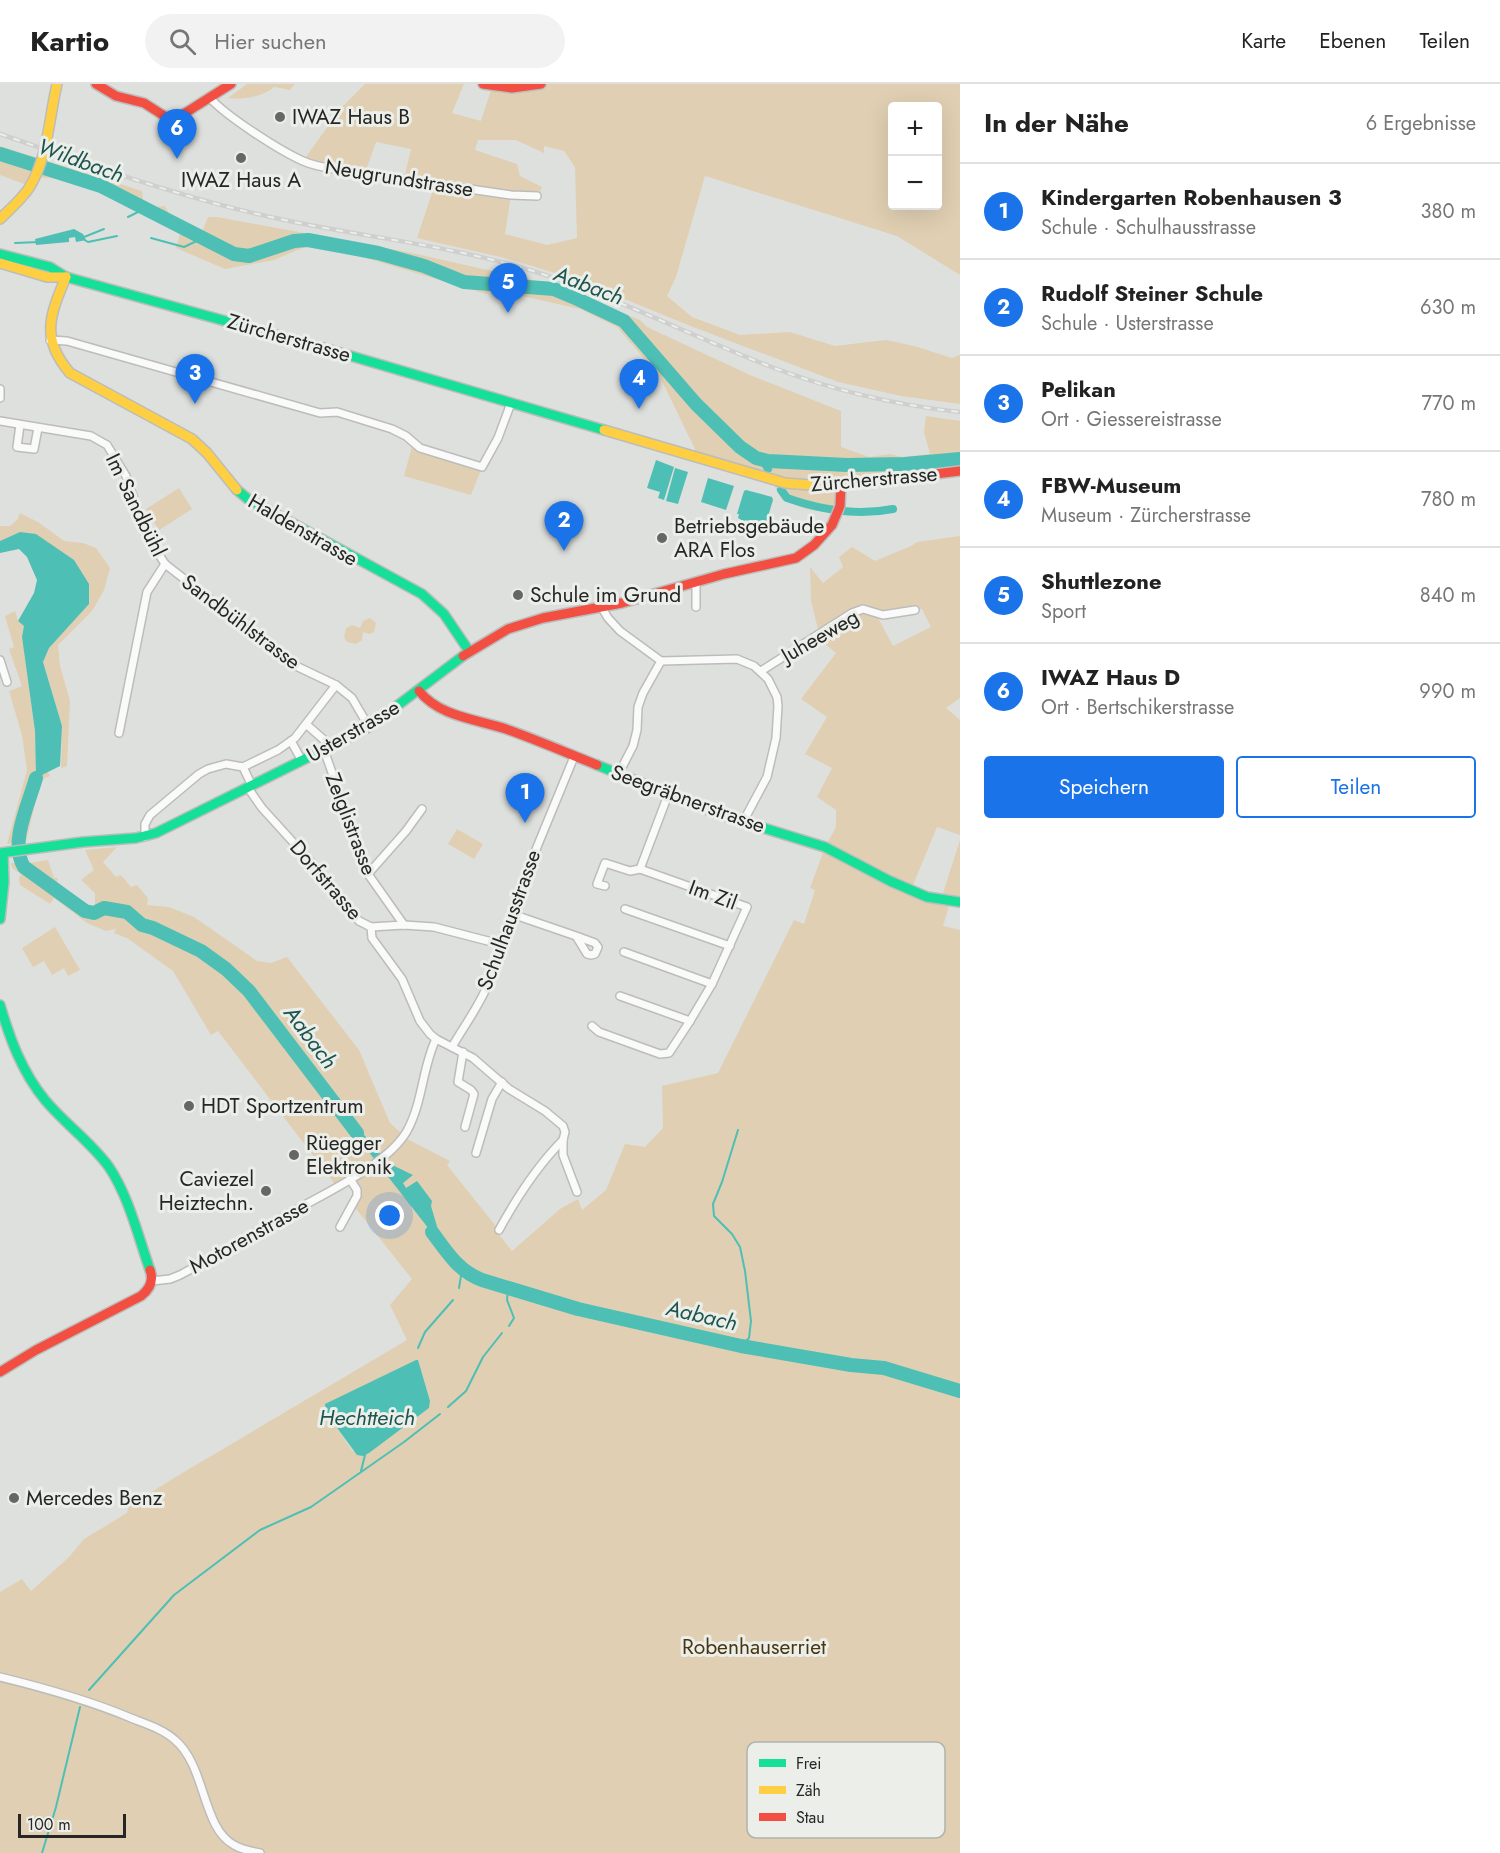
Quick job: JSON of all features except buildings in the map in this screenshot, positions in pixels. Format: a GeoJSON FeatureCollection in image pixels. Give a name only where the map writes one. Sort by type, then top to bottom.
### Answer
{"type":"FeatureCollection","features":[{"type":"Feature","properties":{"kind":"street"},"geometry":{"type":"LineString","coordinates":[[0,219],[24,197],[40,167],[57,84]]}},
{"type":"Feature","properties":{"kind":"street"},"geometry":{"type":"LineString","coordinates":[[96,84],[116,96],[144,103],[166,117],[182,115],[231,84]]}},
{"type":"Feature","properties":{"kind":"street"},"geometry":{"type":"LineString","coordinates":[[483,84],[507,90],[541,84]]}},
{"type":"Feature","properties":{"kind":"street","name":"Neugrundstrasse"},"geometry":{"type":"LineString","coordinates":[[210,98],[220,108],[289,153],[316,165],[339,171],[511,195],[537,196]]}},
{"type":"Feature","properties":{"kind":"street","name":"Zürcherstrasse"},"geometry":{"type":"LineString","coordinates":[[0,254],[50,267],[66,277]]}},
{"type":"Feature","properties":{"kind":"street","name":"Zürcherstrasse"},"geometry":{"type":"LineString","coordinates":[[0,263],[47,277],[66,277],[317,345],[784,483],[841,485],[960,471]]}},
{"type":"Feature","properties":{"kind":"street"},"geometry":{"type":"LineString","coordinates":[[66,277],[54,310],[49,332],[50,340],[67,341],[320,413],[337,412],[400,432],[420,448],[482,467],[498,438],[511,403]]}},
{"type":"Feature","properties":{"kind":"street","name":"Haldenstrasse"},"geometry":{"type":"LineString","coordinates":[[50,340],[57,358],[70,373],[192,439],[208,452],[236,489],[248,500],[422,594],[444,614],[469,651]]}},
{"type":"Feature","properties":{"kind":"street"},"geometry":{"type":"LineString","coordinates":[[0,389],[0,398]]}},
{"type":"Feature","properties":{"kind":"street","name":"Im Sandbühl"},"geometry":{"type":"LineString","coordinates":[[0,421],[91,436],[107,445],[126,476],[146,534],[165,564]]}},
{"type":"Feature","properties":{"kind":"street"},"geometry":{"type":"LineString","coordinates":[[20,425],[17,447],[34,449],[38,428]]}},
{"type":"Feature","properties":{"kind":"street","name":"Usterstrasse"},"geometry":{"type":"LineString","coordinates":[[5,853],[72,843],[145,837],[166,829],[369,727],[469,651],[514,626],[543,618],[602,608],[796,558],[822,538],[839,510],[841,485]]}},
{"type":"Feature","properties":{"kind":"street"},"geometry":{"type":"LineString","coordinates":[[119,733],[147,592],[165,564]]}},
{"type":"Feature","properties":{"kind":"street","name":"Sandbühlstrasse"},"geometry":{"type":"LineString","coordinates":[[165,564],[296,666],[336,685],[352,698],[369,727]]}},
{"type":"Feature","properties":{"kind":"street"},"geometry":{"type":"LineString","coordinates":[[696,582],[696,607]]}},
{"type":"Feature","properties":{"kind":"street"},"geometry":{"type":"LineString","coordinates":[[602,608],[620,631],[661,661],[737,659],[746,661],[761,671],[773,687],[778,706],[776,738],[766,777],[743,822]]}},
{"type":"Feature","properties":{"kind":"street","name":"Juheeweg"},"geometry":{"type":"LineString","coordinates":[[761,671],[852,613],[863,609],[883,615],[915,610]]}},
{"type":"Feature","properties":{"kind":"street"},"geometry":{"type":"LineString","coordinates":[[0,660],[7,682]]}},
{"type":"Feature","properties":{"kind":"street"},"geometry":{"type":"LineString","coordinates":[[618,775],[633,746],[637,730],[638,707],[643,693],[661,661]]}},
{"type":"Feature","properties":{"kind":"street"},"geometry":{"type":"LineString","coordinates":[[145,837],[145,824],[150,815],[199,774],[226,764],[243,767],[291,741],[307,725],[336,685]]}},
{"type":"Feature","properties":{"kind":"street","name":"Seegräbnerstrasse"},"geometry":{"type":"LineString","coordinates":[[419,691],[427,701],[441,710],[506,729],[668,795],[743,822],[825,847],[890,881],[927,897],[960,902]]}},
{"type":"Feature","properties":{"kind":"street"},"geometry":{"type":"LineString","coordinates":[[307,725],[327,748]]}},
{"type":"Feature","properties":{"kind":"street"},"geometry":{"type":"LineString","coordinates":[[291,741],[302,761]]}},
{"type":"Feature","properties":{"kind":"street","name":"Zelglistrasse"},"geometry":{"type":"LineString","coordinates":[[327,748],[368,874],[404,925]]}},
{"type":"Feature","properties":{"kind":"street","name":"Schulhausstrasse"},"geometry":{"type":"LineString","coordinates":[[452,1047],[486,988],[499,948],[499,940],[504,934],[573,757]]}},
{"type":"Feature","properties":{"kind":"street","name":"Dorfstrasse"},"geometry":{"type":"LineString","coordinates":[[243,767],[250,787],[262,808],[311,862],[354,916],[371,927],[372,938],[402,979],[420,1021],[436,1040],[463,1052],[480,1063],[502,1082],[560,1123],[565,1132],[564,1155],[577,1191]]}},
{"type":"Feature","properties":{"kind":"street"},"geometry":{"type":"LineString","coordinates":[[639,869],[668,795]]}},
{"type":"Feature","properties":{"kind":"street"},"geometry":{"type":"LineString","coordinates":[[368,874],[422,809]]}},
{"type":"Feature","properties":{"kind":"street"},"geometry":{"type":"LineString","coordinates":[[0,919],[5,853]]}},
{"type":"Feature","properties":{"kind":"street","name":"Im Zil"},"geometry":{"type":"LineString","coordinates":[[592,1026],[599,1032],[663,1055],[671,1051],[712,984],[747,907],[639,869],[630,871],[605,862],[597,884],[605,886]]}},
{"type":"Feature","properties":{"kind":"street","name":"Im Zil"},"geometry":{"type":"LineString","coordinates":[[625,909],[730,946]]}},
{"type":"Feature","properties":{"kind":"street"},"geometry":{"type":"LineString","coordinates":[[512,914],[576,936]]}},
{"type":"Feature","properties":{"kind":"street"},"geometry":{"type":"LineString","coordinates":[[371,927],[404,925],[445,928],[488,941],[499,940]]}},
{"type":"Feature","properties":{"kind":"street"},"geometry":{"type":"LineString","coordinates":[[624,952],[712,984]]}},
{"type":"Feature","properties":{"kind":"street"},"geometry":{"type":"LineString","coordinates":[[620,996],[690,1021]]}},
{"type":"Feature","properties":{"kind":"street"},"geometry":{"type":"LineString","coordinates":[[0,1005],[11,1043],[30,1079],[45,1100],[107,1165],[119,1184],[152,1273],[149,1289],[141,1296],[36,1350],[0,1372]]}},
{"type":"Feature","properties":{"kind":"street","name":"Motorenstrasse"},"geometry":{"type":"LineString","coordinates":[[152,1281],[170,1280],[180,1275],[350,1179],[385,1155],[404,1136],[414,1116],[436,1040]]}},
{"type":"Feature","properties":{"kind":"street"},"geometry":{"type":"LineString","coordinates":[[463,1052],[458,1082],[474,1094],[465,1126]]}},
{"type":"Feature","properties":{"kind":"street"},"geometry":{"type":"LineString","coordinates":[[476,1153],[492,1099],[502,1082]]}},
{"type":"Feature","properties":{"kind":"street"},"geometry":{"type":"LineString","coordinates":[[499,1230],[518,1195],[538,1167],[563,1140]]}},
{"type":"Feature","properties":{"kind":"street"},"geometry":{"type":"LineString","coordinates":[[340,1227],[357,1196],[357,1190],[350,1179]]}},
{"type":"Feature","properties":{"kind":"street"},"geometry":{"type":"LineString","coordinates":[[0,1677],[94,1703],[150,1725],[172,1738],[183,1747],[192,1761],[213,1820],[221,1835],[232,1845],[260,1853]]}},
{"type":"Feature","properties":{"kind":"green space"},"geometry":{"type":"Polygon","coordinates":[[[247,84],[295,84],[290,90],[274,87],[252,97],[228,98],[247,84]]]}},
{"type":"Feature","properties":{"kind":"green space"},"geometry":{"type":"Polygon","coordinates":[[[365,84],[464,84],[452,113],[481,121],[492,87],[541,84],[960,84],[960,275],[897,236],[705,176],[676,277],[667,296],[692,317],[740,335],[790,332],[835,346],[886,340],[952,358],[960,355],[960,404],[901,396],[838,382],[578,280],[509,259],[417,238],[435,184],[404,179],[411,149],[376,142],[365,173],[303,161],[341,108],[365,84]],[[478,140],[475,150],[517,164],[520,176],[542,187],[537,196],[511,195],[505,234],[547,245],[577,238],[575,167],[564,151],[544,146],[544,153],[516,140],[478,140]]]}},
{"type":"Feature","properties":{"kind":"green space"},"geometry":{"type":"Polygon","coordinates":[[[0,146],[142,191],[143,200],[156,207],[165,206],[170,215],[182,220],[183,224],[203,230],[208,217],[217,217],[412,253],[555,285],[640,320],[647,327],[750,375],[841,411],[841,447],[869,457],[890,454],[902,457],[930,454],[924,432],[926,416],[960,421],[960,471],[841,485],[838,514],[806,509],[782,500],[771,479],[692,457],[695,449],[660,377],[617,327],[580,309],[492,289],[486,294],[366,258],[309,245],[274,260],[225,269],[176,248],[180,234],[129,203],[93,187],[55,178],[35,178],[24,197],[24,184],[0,175],[0,146]]]}},
{"type":"Feature","properties":{"kind":"green space"},"geometry":{"type":"Polygon","coordinates":[[[413,443],[482,467],[471,495],[404,476],[413,443]]]}},
{"type":"Feature","properties":{"kind":"green space"},"geometry":{"type":"Polygon","coordinates":[[[179,488],[192,509],[159,530],[146,509],[179,488]]]}},
{"type":"Feature","properties":{"kind":"green space"},"geometry":{"type":"Polygon","coordinates":[[[20,513],[38,522],[64,541],[83,543],[96,548],[110,568],[104,590],[92,611],[58,645],[60,666],[70,701],[67,766],[61,768],[62,726],[43,662],[49,648],[89,604],[20,532],[0,541],[0,526],[10,526],[17,520],[20,513]]]}},
{"type":"Feature","properties":{"kind":"green space","name":"Robenhauserriet"},"geometry":{"type":"Polygon","coordinates":[[[960,536],[960,698],[946,708],[960,720],[960,835],[937,827],[911,890],[941,899],[960,840],[960,908],[949,906],[943,926],[960,930],[960,1853],[0,1853],[0,1592],[22,1579],[31,1591],[69,1557],[84,1539],[127,1513],[129,1506],[407,1340],[390,1305],[412,1279],[353,1205],[357,1196],[350,1179],[337,1187],[218,1031],[211,1035],[173,971],[127,938],[114,933],[116,929],[106,931],[87,923],[54,898],[50,904],[20,885],[21,874],[12,868],[11,863],[48,860],[54,878],[58,878],[56,886],[91,910],[95,905],[95,893],[81,880],[94,870],[85,850],[117,847],[103,862],[116,877],[121,875],[131,887],[137,885],[148,898],[147,905],[169,907],[194,917],[257,961],[271,963],[287,957],[359,1050],[390,1123],[409,1140],[450,1161],[447,1165],[499,1230],[500,1236],[512,1251],[560,1209],[578,1199],[582,1210],[606,1190],[625,1144],[645,1147],[663,1128],[662,1086],[718,1073],[794,920],[804,924],[815,890],[810,888],[823,853],[750,830],[743,822],[825,847],[836,827],[836,810],[817,797],[832,768],[805,754],[827,717],[801,699],[836,653],[815,636],[819,633],[811,601],[810,567],[823,583],[843,567],[839,557],[852,547],[875,561],[917,542],[960,536]],[[922,609],[883,615],[875,612],[893,646],[931,627],[922,609]],[[418,1360],[326,1413],[352,1450],[363,1456],[429,1408],[418,1360]]]}},
{"type":"Feature","properties":{"kind":"green space"},"geometry":{"type":"Polygon","coordinates":[[[15,611],[18,621],[25,626],[22,637],[35,731],[36,777],[48,772],[50,776],[41,780],[26,841],[7,844],[27,770],[22,735],[9,691],[22,686],[9,649],[14,647],[5,616],[15,611]]]}},
{"type":"Feature","properties":{"kind":"green space"},"geometry":{"type":"Polygon","coordinates":[[[370,618],[376,623],[374,632],[370,634],[363,632],[362,640],[356,644],[347,642],[344,637],[346,628],[352,625],[360,628],[363,621],[370,618]]]}},
{"type":"Feature","properties":{"kind":"green space"},"geometry":{"type":"Polygon","coordinates":[[[457,829],[483,844],[474,859],[448,844],[457,829]]]}},
{"type":"Feature","properties":{"kind":"green space"},"geometry":{"type":"Polygon","coordinates":[[[55,927],[80,970],[68,976],[64,968],[52,975],[44,961],[33,967],[22,948],[55,927]]]}},
{"type":"Feature","properties":{"kind":"water"},"geometry":{"type":"Polygon","coordinates":[[[74,229],[83,234],[86,240],[76,242],[75,237],[69,238],[69,242],[36,245],[35,239],[74,229]]]}},
{"type":"Feature","properties":{"kind":"water"},"geometry":{"type":"Polygon","coordinates":[[[656,460],[674,467],[664,500],[658,498],[660,492],[647,488],[656,460]]]}},
{"type":"Feature","properties":{"kind":"water"},"geometry":{"type":"Polygon","coordinates":[[[675,468],[688,472],[678,504],[666,501],[675,468]]]}},
{"type":"Feature","properties":{"kind":"water"},"geometry":{"type":"Polygon","coordinates":[[[708,478],[734,486],[726,510],[701,502],[708,478]]]}},
{"type":"Feature","properties":{"kind":"water"},"geometry":{"type":"Polygon","coordinates":[[[746,490],[772,497],[766,523],[764,522],[763,525],[755,525],[755,523],[745,520],[745,522],[738,518],[739,514],[737,514],[746,490]]]}},
{"type":"Feature","properties":{"kind":"water"},"geometry":{"type":"Polygon","coordinates":[[[20,532],[36,534],[74,560],[89,584],[89,604],[49,648],[43,662],[62,726],[60,766],[36,778],[35,731],[22,637],[24,626],[18,621],[34,593],[37,580],[27,557],[19,549],[0,553],[0,541],[20,532]]]}},
{"type":"Feature","properties":{"kind":"water"},"geometry":{"type":"Polygon","coordinates":[[[347,1120],[354,1123],[388,1163],[413,1175],[403,1183],[406,1188],[417,1181],[432,1201],[431,1206],[443,1247],[350,1128],[347,1120]]]}},
{"type":"Feature","properties":{"kind":"water","name":"Hechtteich"},"geometry":{"type":"Polygon","coordinates":[[[418,1360],[430,1401],[429,1408],[369,1453],[363,1456],[357,1455],[326,1413],[325,1404],[418,1360]]]}},
{"type":"Feature","properties":{"kind":"waterway","name":"Aabach"},"geometry":{"type":"LineString","coordinates":[[0,154],[101,186],[234,254],[249,256],[294,241],[308,240],[378,253],[424,266],[464,282],[554,289],[624,321],[696,404],[740,447],[756,458],[768,461],[847,465],[905,464],[960,459]]}},
{"type":"Feature","properties":{"kind":"waterway","name":"Aabach"},"geometry":{"type":"LineString","coordinates":[[128,217],[146,208]]}},
{"type":"Feature","properties":{"kind":"waterway","name":"Aabach"},"geometry":{"type":"LineString","coordinates":[[84,237],[104,229]]}},
{"type":"Feature","properties":{"kind":"waterway"},"geometry":{"type":"LineString","coordinates":[[83,239],[88,242],[117,236]]}},
{"type":"Feature","properties":{"kind":"waterway"},"geometry":{"type":"LineString","coordinates":[[151,238],[184,247],[203,238]]}},
{"type":"Feature","properties":{"kind":"waterway","name":"Aabach"},"geometry":{"type":"LineString","coordinates":[[15,243],[39,242]]}},
{"type":"Feature","properties":{"kind":"waterway"},"geometry":{"type":"LineString","coordinates":[[763,460],[768,469]]}},
{"type":"Feature","properties":{"kind":"waterway"},"geometry":{"type":"LineString","coordinates":[[781,490],[787,498],[826,509],[853,512],[893,509]]}},
{"type":"Feature","properties":{"kind":"waterway","name":"Aabach"},"geometry":{"type":"LineString","coordinates":[[36,778],[19,835],[20,857],[24,867],[85,911],[94,913],[104,908],[127,912],[142,925],[201,951],[226,969],[249,991],[357,1133]]}},
{"type":"Feature","properties":{"kind":"waterway"},"geometry":{"type":"LineString","coordinates":[[738,1130],[713,1204],[714,1216],[732,1234],[740,1247],[745,1271],[751,1321],[749,1338],[741,1346]]}},
{"type":"Feature","properties":{"kind":"waterway","name":"Aabach"},"geometry":{"type":"LineString","coordinates":[[432,1232],[466,1272],[482,1280],[578,1309],[741,1346],[851,1365],[884,1368],[960,1391]]}},
{"type":"Feature","properties":{"kind":"waterway"},"geometry":{"type":"LineString","coordinates":[[459,1288],[462,1270]]}},
{"type":"Feature","properties":{"kind":"waterway"},"geometry":{"type":"LineString","coordinates":[[508,1288],[507,1300],[514,1318],[509,1326]]}},
{"type":"Feature","properties":{"kind":"waterway"},"geometry":{"type":"LineString","coordinates":[[418,1348],[425,1332],[453,1300]]}},
{"type":"Feature","properties":{"kind":"waterway"},"geometry":{"type":"LineString","coordinates":[[448,1407],[466,1391],[483,1357],[502,1333]]}},
{"type":"Feature","properties":{"kind":"waterway"},"geometry":{"type":"LineString","coordinates":[[89,1690],[174,1595],[260,1530],[311,1507],[440,1414]]}},
{"type":"Feature","properties":{"kind":"waterway"},"geometry":{"type":"LineString","coordinates":[[361,1471],[365,1455]]}},
{"type":"Feature","properties":{"kind":"waterway"},"geometry":{"type":"LineString","coordinates":[[42,1853],[56,1807],[80,1707]]}},
{"type":"Feature","properties":{"kind":"railway"},"geometry":{"type":"LineString","coordinates":[[0,134],[205,201],[307,225],[471,255],[536,272],[595,293],[792,375],[863,395],[960,412]]}},
{"type":"Feature","properties":{"kind":"traffic: fast"},"geometry":{"type":"LineString","coordinates":[[0,254],[50,267],[66,277],[327,349],[604,430]]}},
{"type":"Feature","properties":{"kind":"traffic: fast"},"geometry":{"type":"LineString","coordinates":[[237,490],[248,499],[422,594],[444,614],[469,651]]}},
{"type":"Feature","properties":{"kind":"traffic: fast"},"geometry":{"type":"LineString","coordinates":[[0,853],[83,842],[136,838],[156,833],[369,727],[463,656]]}},
{"type":"Feature","properties":{"kind":"traffic: fast"},"geometry":{"type":"LineString","coordinates":[[597,765],[718,814],[825,847],[890,881],[927,897],[960,902]]}},
{"type":"Feature","properties":{"kind":"traffic: fast"},"geometry":{"type":"LineString","coordinates":[[0,919],[4,882],[3,853]]}},
{"type":"Feature","properties":{"kind":"traffic: fast"},"geometry":{"type":"LineString","coordinates":[[0,1005],[18,1055],[37,1089],[53,1109],[102,1158],[116,1179],[128,1204],[150,1270]]}},
{"type":"Feature","properties":{"kind":"traffic: slow"},"geometry":{"type":"LineString","coordinates":[[0,219],[29,188],[35,176],[44,151],[57,84]]}},
{"type":"Feature","properties":{"kind":"traffic: slow"},"geometry":{"type":"LineString","coordinates":[[0,263],[47,277],[66,277]]}},
{"type":"Feature","properties":{"kind":"traffic: slow"},"geometry":{"type":"LineString","coordinates":[[66,277],[52,315],[51,337],[54,349],[70,373],[192,439],[207,453],[237,490]]}},
{"type":"Feature","properties":{"kind":"traffic: slow"},"geometry":{"type":"LineString","coordinates":[[604,430],[785,483],[822,486],[878,481]]}},
{"type":"Feature","properties":{"kind":"traffic: jam"},"geometry":{"type":"LineString","coordinates":[[96,84],[116,96],[144,103],[166,117],[182,115],[231,84]]}},
{"type":"Feature","properties":{"kind":"traffic: jam"},"geometry":{"type":"LineString","coordinates":[[483,84],[512,88],[541,84]]}},
{"type":"Feature","properties":{"kind":"traffic: jam"},"geometry":{"type":"LineString","coordinates":[[878,481],[960,471]]}},
{"type":"Feature","properties":{"kind":"traffic: jam"},"geometry":{"type":"LineString","coordinates":[[463,656],[508,629],[543,618],[622,603],[724,574],[796,558],[814,545],[832,525],[840,506],[841,485]]}},
{"type":"Feature","properties":{"kind":"traffic: jam"},"geometry":{"type":"LineString","coordinates":[[419,691],[428,700],[448,712],[506,729],[597,765]]}},
{"type":"Feature","properties":{"kind":"traffic: jam"},"geometry":{"type":"LineString","coordinates":[[0,1372],[36,1350],[141,1296],[150,1284],[152,1278],[150,1270]]}},
{"type":"Feature","properties":{"kind":"place","name":"IWAZ Haus B"},"geometry":{"type":"Point","coordinates":[280,117]}},
{"type":"Feature","properties":{"kind":"place","name":"IWAZ Haus A"},"geometry":{"type":"Point","coordinates":[241,158]}},
{"type":"Feature","properties":{"kind":"place","name":"IWAZ Haus D"},"geometry":{"type":"Point","coordinates":[177,159]}},
{"type":"Feature","properties":{"kind":"place","name":"Shuttlezone"},"geometry":{"type":"Point","coordinates":[508,313]}},
{"type":"Feature","properties":{"kind":"place","name":"Pelikan"},"geometry":{"type":"Point","coordinates":[195,404]}},
{"type":"Feature","properties":{"kind":"place","name":"FBW-Museum"},"geometry":{"type":"Point","coordinates":[639,409]}},
{"type":"Feature","properties":{"kind":"place","name":"Betriebsgebäude ARA Flos"},"geometry":{"type":"Point","coordinates":[662,538]}},
{"type":"Feature","properties":{"kind":"place","name":"Rudolf Steiner Schule"},"geometry":{"type":"Point","coordinates":[564,551]}},
{"type":"Feature","properties":{"kind":"place","name":"Schule im Grund"},"geometry":{"type":"Point","coordinates":[518,595]}},
{"type":"Feature","properties":{"kind":"place","name":"Kindergarten Robenhausen 3"},"geometry":{"type":"Point","coordinates":[525,823]}},
{"type":"Feature","properties":{"kind":"place","name":"HDT Sportzentrum"},"geometry":{"type":"Point","coordinates":[189,1106]}},
{"type":"Feature","properties":{"kind":"place","name":"Rüegger Elektronik"},"geometry":{"type":"Point","coordinates":[294,1155]}},
{"type":"Feature","properties":{"kind":"place","name":"Caviezel Heiztechn."},"geometry":{"type":"Point","coordinates":[266,1191]}},
{"type":"Feature","properties":{"kind":"place","name":"Mercedes Benz"},"geometry":{"type":"Point","coordinates":[14,1498]}},
{"type":"Feature","properties":{"kind":"water label","name":"Wildbach"},"geometry":{"type":"Point","coordinates":[81,160]}}]}
